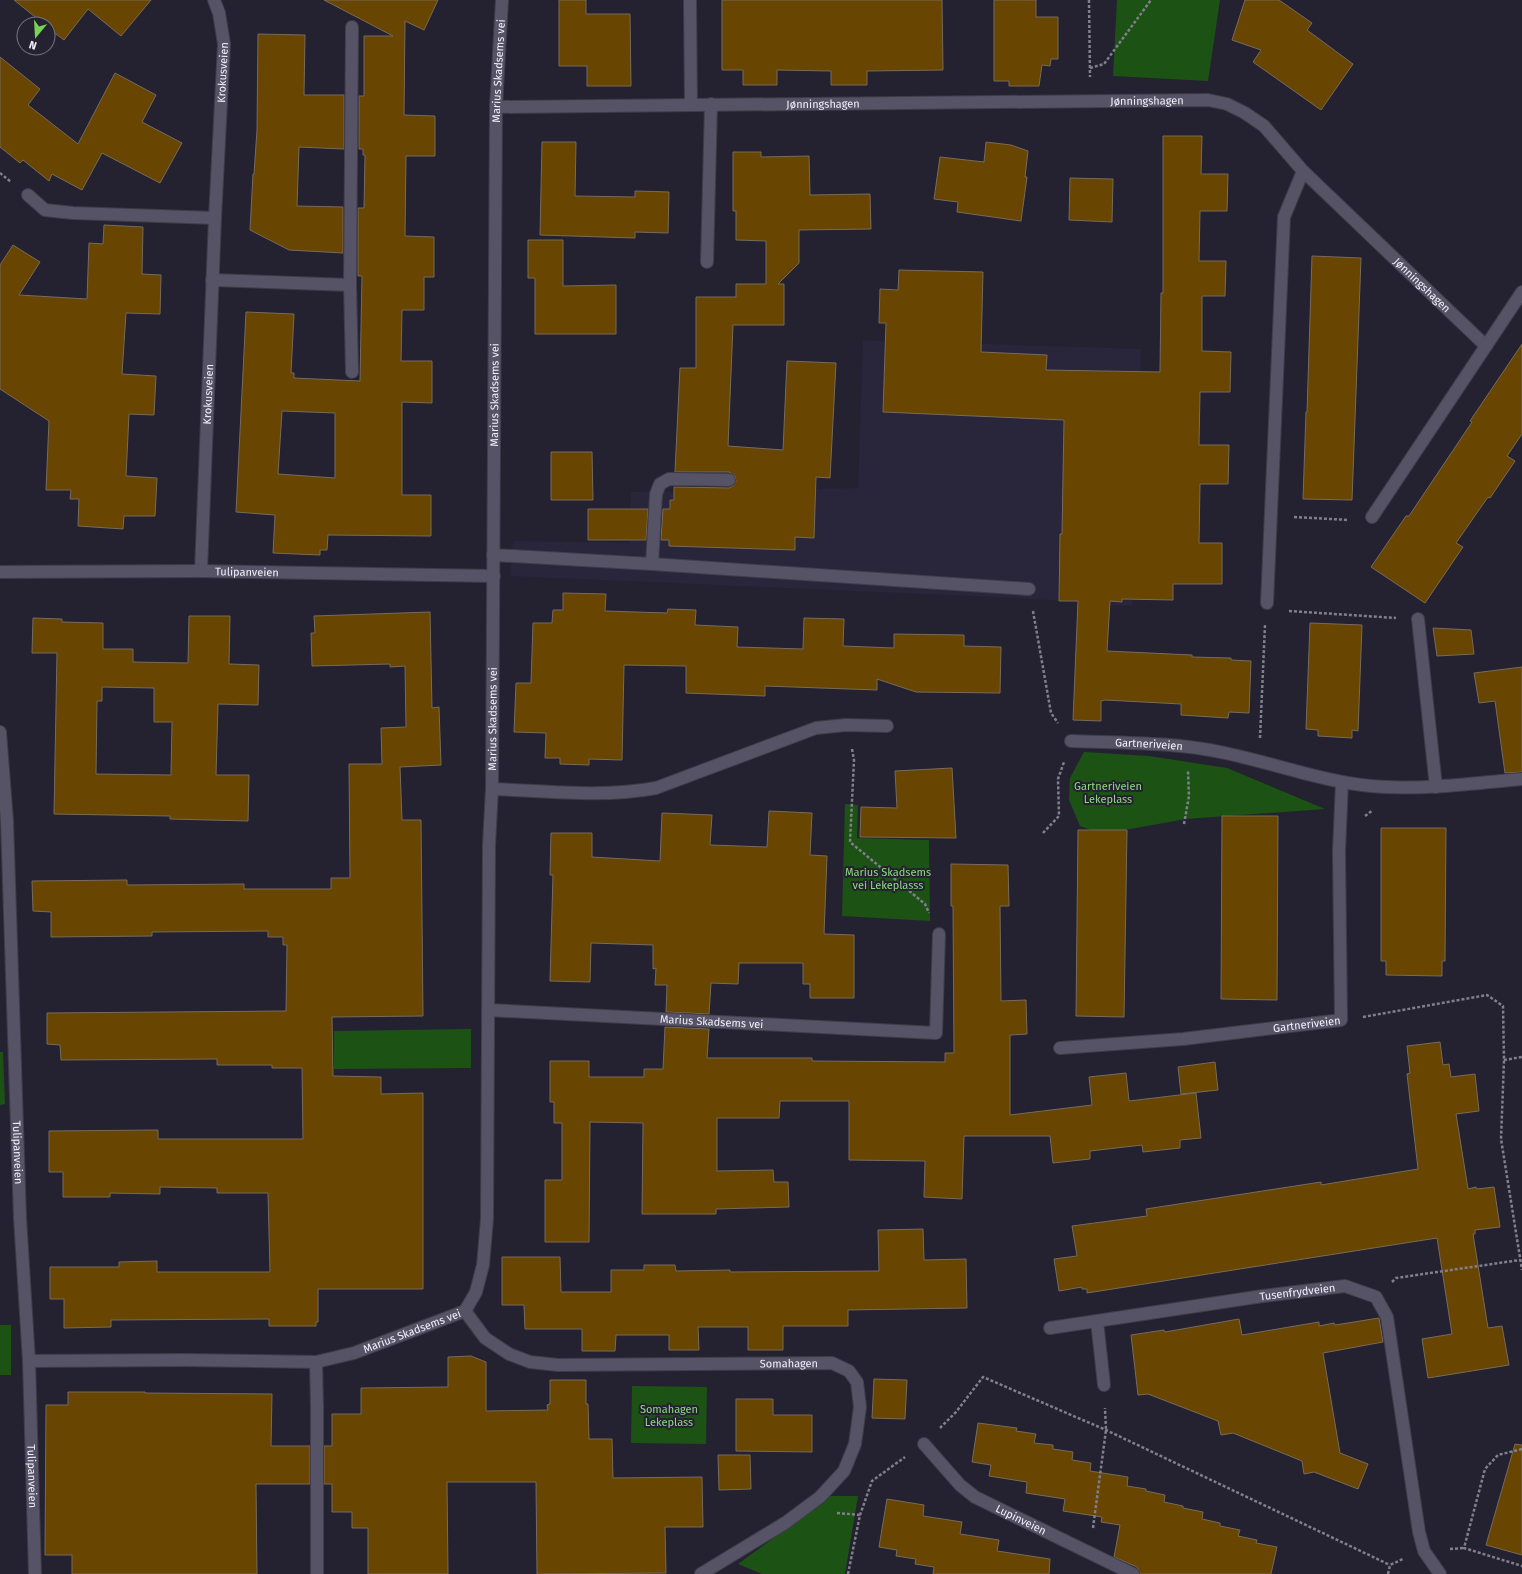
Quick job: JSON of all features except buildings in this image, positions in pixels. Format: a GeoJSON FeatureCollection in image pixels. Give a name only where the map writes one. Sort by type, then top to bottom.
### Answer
{"type":"FeatureCollection","features":[{"type":"Feature","properties":{"kind":"street","name":"Krokusveien"},"geometry":{"type":"LineString","coordinates":[[201,571],[212,280],[224,44],[219,13],[214,0]]}},
{"type":"Feature","properties":{"kind":"street","name":"Marius Skadsems vei"},"geometry":{"type":"LineString","coordinates":[[29,1361],[192,1360],[316,1362],[354,1353],[465,1311],[476,1292],[483,1265],[486,1219],[489,845],[492,789],[494,576],[496,107],[502,0]]}},
{"type":"Feature","properties":{"kind":"street"},"geometry":{"type":"LineString","coordinates":[[690,0],[691,104]]}},
{"type":"Feature","properties":{"kind":"street"},"geometry":{"type":"LineString","coordinates":[[352,27],[350,285],[352,372]]}},
{"type":"Feature","properties":{"kind":"street","name":"Jønningshagen"},"geometry":{"type":"LineString","coordinates":[[496,107],[1208,100],[1227,104],[1245,113],[1264,126],[1304,171],[1486,346]]}},
{"type":"Feature","properties":{"kind":"street"},"geometry":{"type":"LineString","coordinates":[[708,262],[711,104]]}},
{"type":"Feature","properties":{"kind":"street"},"geometry":{"type":"LineString","coordinates":[[1266,608],[1284,217],[1304,171]]}},
{"type":"Feature","properties":{"kind":"street"},"geometry":{"type":"LineString","coordinates":[[28,195],[45,210],[59,212],[215,218]]}},
{"type":"Feature","properties":{"kind":"street"},"geometry":{"type":"LineString","coordinates":[[212,280],[350,285]]}},
{"type":"Feature","properties":{"kind":"street"},"geometry":{"type":"LineString","coordinates":[[1372,517],[1522,292]]}},
{"type":"Feature","properties":{"kind":"street"},"geometry":{"type":"LineString","coordinates":[[652,564],[656,494],[660,484],[669,479],[729,480]]}},
{"type":"Feature","properties":{"kind":"street"},"geometry":{"type":"LineString","coordinates":[[494,555],[1029,589]]}},
{"type":"Feature","properties":{"kind":"street","name":"Tulipanveien"},"geometry":{"type":"LineString","coordinates":[[0,572],[201,571],[494,576]]}},
{"type":"Feature","properties":{"kind":"street"},"geometry":{"type":"LineString","coordinates":[[1418,619],[1436,787]]}},
{"type":"Feature","properties":{"kind":"street"},"geometry":{"type":"LineString","coordinates":[[492,789],[597,793],[630,792],[656,788],[816,728],[846,725],[887,726]]}},
{"type":"Feature","properties":{"kind":"street","name":"Tulipanveien"},"geometry":{"type":"LineString","coordinates":[[0,732],[7,820],[20,1218],[29,1361],[35,1574]]}},
{"type":"Feature","properties":{"kind":"street","name":"Gartneriveien"},"geometry":{"type":"LineString","coordinates":[[1071,741],[1187,746],[1226,753],[1342,782],[1385,788],[1436,787],[1522,779]]}},
{"type":"Feature","properties":{"kind":"street","name":"Gartneriveien"},"geometry":{"type":"LineString","coordinates":[[1060,1048],[1183,1039],[1341,1020],[1339,851],[1342,782]]}},
{"type":"Feature","properties":{"kind":"street","name":"Marius Skadsems vei"},"geometry":{"type":"LineString","coordinates":[[488,1010],[936,1033],[939,934]]}},
{"type":"Feature","properties":{"kind":"street","name":"Tusenfrydveien"},"geometry":{"type":"LineString","coordinates":[[1050,1328],[1263,1296],[1345,1286],[1376,1297]]}},
{"type":"Feature","properties":{"kind":"street"},"geometry":{"type":"LineString","coordinates":[[1376,1297],[1387,1317],[1424,1551],[1440,1574]]}},
{"type":"Feature","properties":{"kind":"street","name":"Somahagen"},"geometry":{"type":"LineString","coordinates":[[465,1311],[486,1338],[509,1354],[530,1362],[558,1365],[832,1363],[849,1371],[856,1382],[860,1407],[854,1444],[844,1471],[820,1497],[786,1523],[701,1574]]}},
{"type":"Feature","properties":{"kind":"street"},"geometry":{"type":"LineString","coordinates":[[1097,1321],[1104,1385]]}},
{"type":"Feature","properties":{"kind":"street"},"geometry":{"type":"LineString","coordinates":[[316,1362],[316,1574]]}},
{"type":"Feature","properties":{"kind":"street","name":"Lupinveien"},"geometry":{"type":"LineString","coordinates":[[924,1444],[960,1485],[975,1496],[1133,1574]]}},
{"type":"Feature","properties":{"kind":"path"},"geometry":{"type":"LineString","coordinates":[[1089,0],[1090,102]]}},
{"type":"Feature","properties":{"kind":"path"},"geometry":{"type":"LineString","coordinates":[[1090,68],[1104,64],[1151,0]]}},
{"type":"Feature","properties":{"kind":"path"},"geometry":{"type":"LineString","coordinates":[[1270,516],[1361,520],[1372,517]]}},
{"type":"Feature","properties":{"kind":"path"},"geometry":{"type":"LineString","coordinates":[[1029,589],[1051,714],[1071,741],[1058,779],[1059,816],[1043,833]]}},
{"type":"Feature","properties":{"kind":"path"},"geometry":{"type":"LineString","coordinates":[[1259,762],[1266,608],[1283,611],[1418,619]]}},
{"type":"Feature","properties":{"kind":"path"},"geometry":{"type":"LineString","coordinates":[[846,725],[854,760],[850,842],[925,904],[939,934]]}},
{"type":"Feature","properties":{"kind":"path"},"geometry":{"type":"LineString","coordinates":[[1184,824],[1189,796],[1187,746]]}},
{"type":"Feature","properties":{"kind":"path"},"geometry":{"type":"LineString","coordinates":[[1362,822],[1366,815],[1378,808]]}},
{"type":"Feature","properties":{"kind":"path"},"geometry":{"type":"LineString","coordinates":[[1341,1020],[1487,995],[1503,1006],[1504,1060],[1502,1139],[1522,1270]]}},
{"type":"Feature","properties":{"kind":"path"},"geometry":{"type":"LineString","coordinates":[[1362,1011],[1363,1017]]}},
{"type":"Feature","properties":{"kind":"path"},"geometry":{"type":"LineString","coordinates":[[1504,1060],[1522,1057]]}},
{"type":"Feature","properties":{"kind":"path"},"geometry":{"type":"LineString","coordinates":[[1376,1297],[1396,1278],[1520,1260]]}},
{"type":"Feature","properties":{"kind":"path"},"geometry":{"type":"LineString","coordinates":[[848,1574],[860,1515],[872,1481],[924,1444],[956,1412],[983,1377],[1106,1430],[1390,1565]]}},
{"type":"Feature","properties":{"kind":"path"},"geometry":{"type":"LineString","coordinates":[[1090,1553],[1106,1430],[1104,1385]]}},
{"type":"Feature","properties":{"kind":"path"},"geometry":{"type":"LineString","coordinates":[[1522,1449],[1498,1456],[1485,1469],[1464,1548],[1522,1566]]}},
{"type":"Feature","properties":{"kind":"shaded area"},"geometry":{"type":"Polygon","coordinates":[[[863,340],[1141,349],[1132,606],[1018,598],[510,576],[513,541],[630,543],[631,492],[858,488],[863,340]]]}},
{"type":"Feature","properties":{"kind":"green space"},"geometry":{"type":"Polygon","coordinates":[[[1117,0],[1220,0],[1208,81],[1113,76],[1117,0]]]}},
{"type":"Feature","properties":{"kind":"green space","name":"Gartneriveien Lekeplass"},"geometry":{"type":"Polygon","coordinates":[[[1084,752],[1149,756],[1227,768],[1325,809],[1186,819],[1102,834],[1080,826],[1069,800],[1070,778],[1084,752]]]}},
{"type":"Feature","properties":{"kind":"green space","name":"Marius Skadsems vei Lekeplasss"},"geometry":{"type":"Polygon","coordinates":[[[845,804],[858,805],[857,838],[929,840],[930,921],[842,916],[845,804]]]}},
{"type":"Feature","properties":{"kind":"green space"},"geometry":{"type":"Polygon","coordinates":[[[471,1029],[471,1068],[334,1069],[334,1031],[471,1029]]]}},
{"type":"Feature","properties":{"kind":"green space"},"geometry":{"type":"Polygon","coordinates":[[[0,1052],[3,1052],[5,1104],[0,1105],[0,1052]]]}},
{"type":"Feature","properties":{"kind":"green space"},"geometry":{"type":"Polygon","coordinates":[[[0,1325],[11,1325],[11,1375],[0,1375],[0,1325]]]}},
{"type":"Feature","properties":{"kind":"green space","name":"Somahagen Lekeplass"},"geometry":{"type":"Polygon","coordinates":[[[632,1386],[707,1387],[706,1444],[631,1443],[632,1386]]]}},
{"type":"Feature","properties":{"kind":"green space"},"geometry":{"type":"Polygon","coordinates":[[[831,1496],[858,1496],[845,1574],[762,1574],[738,1564],[831,1496]]]}}]}
